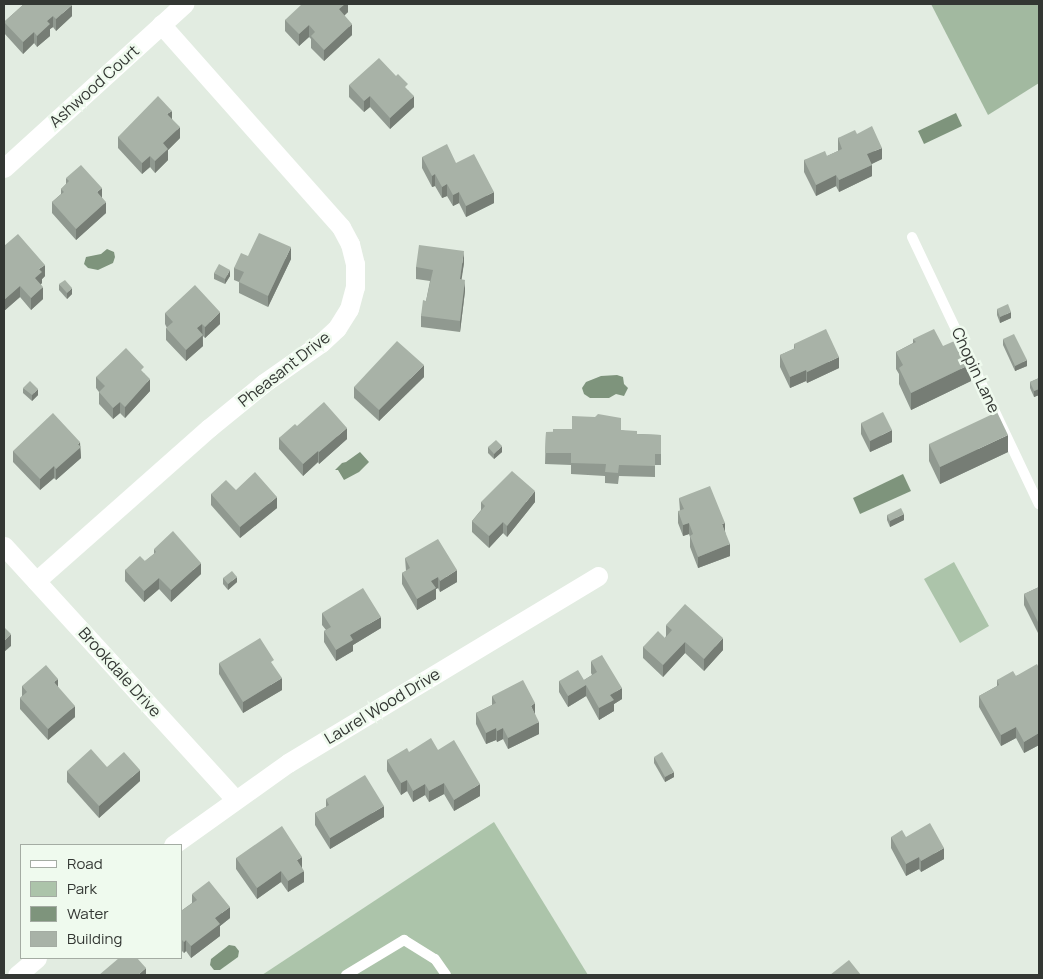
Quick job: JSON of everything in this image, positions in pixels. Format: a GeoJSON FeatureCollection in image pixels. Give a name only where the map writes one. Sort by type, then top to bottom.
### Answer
{"type":"FeatureCollection","features":[{"type":"Feature","properties":{"kind":"street","name":"Ashwood Court"},"geometry":{"type":"LineString","coordinates":[[4,168],[184,4]]}},
{"type":"Feature","properties":{"kind":"street","name":"Pheasant Drive"},"geometry":{"type":"LineString","coordinates":[[36,581],[209,428],[264,383],[321,343],[341,321],[355,288],[355,264],[350,244],[341,227],[161,24]]}},
{"type":"Feature","properties":{"kind":"street","name":"Brookdale Drive"},"geometry":{"type":"LineString","coordinates":[[4,546],[235,799]]}},
{"type":"Feature","properties":{"kind":"street","name":"Laurel Wood Drive"},"geometry":{"type":"LineString","coordinates":[[174,844],[288,763],[598,576]]}},
{"type":"Feature","properties":{"kind":"street"},"geometry":{"type":"LineString","coordinates":[[17,975],[36,959]]}},
{"type":"Feature","properties":{"kind":"lane","name":"Chopin Lane"},"geometry":{"type":"LineString","coordinates":[[912,237],[1039,504]]}},
{"type":"Feature","properties":{"kind":"lane"},"geometry":{"type":"LineString","coordinates":[[346,975],[404,940],[435,959],[446,975]]}},
{"type":"Feature","properties":{"kind":"green space"},"geometry":{"type":"Polygon","coordinates":[[[954,562],[989,626],[960,643],[924,579],[954,562]]]}},
{"type":"Feature","properties":{"kind":"green space"},"geometry":{"type":"Polygon","coordinates":[[[494,822],[588,975],[262,975],[494,822]]]}},
{"type":"Feature","properties":{"kind":"shaded area"},"geometry":{"type":"Polygon","coordinates":[[[931,4],[1039,4],[1039,83],[988,115],[931,4]]]}},
{"type":"Feature","properties":{"kind":"water"},"geometry":{"type":"Polygon","coordinates":[[[956,113],[962,126],[924,144],[918,131],[956,113]]]}},
{"type":"Feature","properties":{"kind":"water"},"geometry":{"type":"Polygon","coordinates":[[[107,249],[114,252],[113,263],[98,270],[88,268],[84,264],[86,257],[101,254],[107,249]]]}},
{"type":"Feature","properties":{"kind":"water"},"geometry":{"type":"Polygon","coordinates":[[[617,375],[623,377],[624,384],[628,388],[624,396],[616,394],[609,398],[590,398],[584,394],[582,388],[586,382],[601,376],[617,375]]]}},
{"type":"Feature","properties":{"kind":"water"},"geometry":{"type":"Polygon","coordinates":[[[360,452],[369,462],[359,472],[344,480],[338,470],[335,470],[342,463],[360,452]]]}},
{"type":"Feature","properties":{"kind":"water"},"geometry":{"type":"Polygon","coordinates":[[[903,474],[911,491],[860,514],[853,498],[903,474]]]}},
{"type":"Feature","properties":{"kind":"water"},"geometry":{"type":"Polygon","coordinates":[[[229,945],[235,946],[239,951],[238,957],[220,970],[214,970],[210,965],[211,959],[229,945]]]}},
{"type":"Feature","properties":{"kind":"building"},"geometry":{"type":"Polygon","coordinates":[[[24,4],[72,5],[56,19],[53,16],[47,21],[50,24],[37,36],[34,32],[23,42],[4,22],[24,4]]]}},
{"type":"Feature","properties":{"kind":"building"},"geometry":{"type":"Polygon","coordinates":[[[302,4],[345,4],[339,9],[352,24],[324,50],[311,36],[315,32],[309,25],[299,34],[285,20],[302,4]]]}},
{"type":"Feature","properties":{"kind":"building"},"geometry":{"type":"Polygon","coordinates":[[[379,58],[396,76],[398,74],[408,84],[405,87],[414,96],[390,118],[370,96],[364,101],[349,85],[379,58]]]}},
{"type":"Feature","properties":{"kind":"building"},"geometry":{"type":"Polygon","coordinates":[[[158,96],[172,111],[167,114],[180,127],[163,143],[168,149],[155,161],[150,156],[142,163],[118,137],[158,96]]]}},
{"type":"Feature","properties":{"kind":"building"},"geometry":{"type":"Polygon","coordinates":[[[872,126],[882,148],[867,154],[872,165],[839,180],[836,175],[816,185],[804,160],[825,151],[827,156],[842,149],[838,138],[855,130],[857,134],[872,126]]]}},
{"type":"Feature","properties":{"kind":"building"},"geometry":{"type":"Polygon","coordinates":[[[447,144],[456,163],[474,154],[494,192],[466,206],[459,192],[453,195],[447,184],[442,187],[435,174],[432,176],[422,157],[447,144]]]}},
{"type":"Feature","properties":{"kind":"building"},"geometry":{"type":"Polygon","coordinates":[[[81,165],[102,188],[97,192],[106,202],[76,229],[52,202],[64,192],[61,189],[69,181],[66,178],[81,165]]]}},
{"type":"Feature","properties":{"kind":"building"},"geometry":{"type":"Polygon","coordinates":[[[259,233],[291,247],[268,296],[239,282],[244,272],[234,268],[241,253],[248,256],[259,233]]]}},
{"type":"Feature","properties":{"kind":"building"},"geometry":{"type":"Polygon","coordinates":[[[18,234],[45,265],[39,269],[42,272],[35,278],[43,287],[31,298],[20,286],[4,300],[4,246],[18,234]]]}},
{"type":"Feature","properties":{"kind":"building"},"geometry":{"type":"Polygon","coordinates":[[[419,245],[464,251],[460,279],[465,280],[460,321],[421,316],[423,300],[426,301],[433,270],[416,267],[419,245]]]}},
{"type":"Feature","properties":{"kind":"building"},"geometry":{"type":"Polygon","coordinates":[[[219,264],[230,270],[225,279],[214,273],[219,264]]]}},
{"type":"Feature","properties":{"kind":"building"},"geometry":{"type":"Polygon","coordinates":[[[65,280],[72,288],[67,293],[59,284],[65,280]]]}},
{"type":"Feature","properties":{"kind":"building"},"geometry":{"type":"Polygon","coordinates":[[[195,285],[220,312],[205,327],[202,324],[197,328],[203,335],[186,350],[166,328],[173,322],[165,313],[195,285]]]}},
{"type":"Feature","properties":{"kind":"building"},"geometry":{"type":"Polygon","coordinates":[[[1008,304],[1011,312],[1000,317],[997,309],[1008,304]]]}},
{"type":"Feature","properties":{"kind":"building"},"geometry":{"type":"Polygon","coordinates":[[[826,329],[839,357],[807,372],[806,370],[790,377],[780,355],[795,348],[794,344],[826,329]]]}},
{"type":"Feature","properties":{"kind":"building"},"geometry":{"type":"Polygon","coordinates":[[[934,329],[943,346],[959,339],[971,364],[911,393],[899,368],[903,365],[896,352],[916,342],[913,339],[934,329]]]}},
{"type":"Feature","properties":{"kind":"building"},"geometry":{"type":"Polygon","coordinates":[[[1014,334],[1027,360],[1015,366],[1003,339],[1014,334]]]}},
{"type":"Feature","properties":{"kind":"building"},"geometry":{"type":"Polygon","coordinates":[[[397,341],[424,365],[379,410],[354,387],[397,341]]]}},
{"type":"Feature","properties":{"kind":"building"},"geometry":{"type":"Polygon","coordinates":[[[126,348],[144,367],[141,370],[150,379],[125,407],[120,402],[113,408],[99,392],[105,386],[96,377],[126,348]]]}},
{"type":"Feature","properties":{"kind":"building"},"geometry":{"type":"Polygon","coordinates":[[[1039,378],[1039,389],[1034,391],[1030,382],[1039,378]]]}},
{"type":"Feature","properties":{"kind":"building"},"geometry":{"type":"Polygon","coordinates":[[[30,381],[38,389],[32,395],[23,388],[30,381]]]}},
{"type":"Feature","properties":{"kind":"building"},"geometry":{"type":"Polygon","coordinates":[[[324,402],[347,428],[303,464],[279,438],[295,424],[297,426],[324,402]]]}},
{"type":"Feature","properties":{"kind":"building"},"geometry":{"type":"Polygon","coordinates":[[[883,412],[892,430],[870,441],[861,423],[883,412]]]}},
{"type":"Feature","properties":{"kind":"building"},"geometry":{"type":"Polygon","coordinates":[[[997,412],[1008,435],[940,467],[929,444],[997,412]]]}},
{"type":"Feature","properties":{"kind":"building"},"geometry":{"type":"Polygon","coordinates":[[[53,413],[80,442],[78,444],[81,447],[56,469],[54,466],[40,479],[13,451],[53,413]]]}},
{"type":"Feature","properties":{"kind":"building"},"geometry":{"type":"Polygon","coordinates":[[[598,414],[621,418],[621,430],[637,431],[637,434],[661,435],[661,454],[655,454],[655,466],[619,465],[618,473],[605,472],[606,464],[571,463],[571,453],[545,453],[546,432],[553,432],[553,429],[572,429],[572,416],[595,417],[598,414]]]}},
{"type":"Feature","properties":{"kind":"building"},"geometry":{"type":"Polygon","coordinates":[[[496,440],[502,446],[494,454],[488,447],[496,440]]]}},
{"type":"Feature","properties":{"kind":"building"},"geometry":{"type":"Polygon","coordinates":[[[512,471],[535,491],[507,526],[503,522],[489,536],[472,521],[485,506],[481,502],[512,471]]]}},
{"type":"Feature","properties":{"kind":"building"},"geometry":{"type":"Polygon","coordinates":[[[255,472],[277,497],[240,527],[211,494],[226,480],[236,490],[255,472]]]}},
{"type":"Feature","properties":{"kind":"building"},"geometry":{"type":"Polygon","coordinates":[[[710,486],[725,523],[722,524],[730,544],[698,557],[690,536],[693,534],[689,523],[683,525],[678,511],[684,509],[679,498],[710,486]]]}},
{"type":"Feature","properties":{"kind":"building"},"geometry":{"type":"Polygon","coordinates":[[[901,508],[904,514],[890,521],[887,515],[901,508]]]}},
{"type":"Feature","properties":{"kind":"building"},"geometry":{"type":"Polygon","coordinates":[[[173,531],[201,563],[171,590],[159,578],[144,591],[125,570],[140,556],[145,561],[156,552],[154,549],[173,531]]]}},
{"type":"Feature","properties":{"kind":"building"},"geometry":{"type":"Polygon","coordinates":[[[438,539],[457,570],[440,581],[438,577],[431,581],[436,588],[417,599],[402,573],[410,568],[405,558],[438,539]]]}},
{"type":"Feature","properties":{"kind":"building"},"geometry":{"type":"Polygon","coordinates":[[[232,571],[237,577],[228,584],[223,578],[232,571]]]}},
{"type":"Feature","properties":{"kind":"building"},"geometry":{"type":"Polygon","coordinates":[[[1039,587],[1039,624],[1024,594],[1039,587]]]}},
{"type":"Feature","properties":{"kind":"building"},"geometry":{"type":"Polygon","coordinates":[[[363,588],[381,617],[350,635],[353,640],[336,650],[324,631],[331,627],[322,613],[363,588]]]}},
{"type":"Feature","properties":{"kind":"building"},"geometry":{"type":"Polygon","coordinates":[[[685,604],[723,638],[704,659],[685,642],[663,665],[643,647],[658,631],[665,638],[672,630],[666,625],[685,604]]]}},
{"type":"Feature","properties":{"kind":"building"},"geometry":{"type":"Polygon","coordinates":[[[4,627],[11,634],[4,641],[4,627]]]}},
{"type":"Feature","properties":{"kind":"building"},"geometry":{"type":"Polygon","coordinates":[[[260,638],[274,660],[271,662],[282,678],[243,702],[219,663],[260,638]]]}},
{"type":"Feature","properties":{"kind":"building"},"geometry":{"type":"Polygon","coordinates":[[[602,655],[622,688],[610,695],[614,700],[599,708],[586,685],[568,696],[559,681],[578,670],[584,680],[597,672],[591,661],[602,655]]]}},
{"type":"Feature","properties":{"kind":"building"},"geometry":{"type":"Polygon","coordinates":[[[1037,664],[1039,668],[1039,733],[1024,742],[1016,727],[1001,735],[979,696],[999,685],[997,680],[1013,671],[1016,676],[1037,664]]]}},
{"type":"Feature","properties":{"kind":"building"},"geometry":{"type":"Polygon","coordinates":[[[46,665],[58,679],[54,682],[75,706],[48,729],[20,698],[27,692],[22,686],[46,665]]]}},
{"type":"Feature","properties":{"kind":"building"},"geometry":{"type":"Polygon","coordinates":[[[523,680],[535,703],[531,706],[539,722],[508,738],[503,728],[497,731],[496,728],[486,733],[476,713],[496,703],[492,696],[523,680]]]}},
{"type":"Feature","properties":{"kind":"building"},"geometry":{"type":"Polygon","coordinates":[[[431,738],[438,750],[454,740],[480,784],[454,800],[444,783],[429,791],[425,784],[413,791],[407,780],[401,783],[387,760],[407,748],[409,752],[431,738]]]}},
{"type":"Feature","properties":{"kind":"building"},"geometry":{"type":"Polygon","coordinates":[[[91,749],[107,767],[124,752],[140,770],[99,806],[67,771],[91,749]]]}},
{"type":"Feature","properties":{"kind":"building"},"geometry":{"type":"Polygon","coordinates":[[[662,752],[674,772],[665,777],[654,757],[662,752]]]}},
{"type":"Feature","properties":{"kind":"building"},"geometry":{"type":"Polygon","coordinates":[[[365,775],[384,806],[330,838],[315,813],[329,805],[326,799],[365,775]]]}},
{"type":"Feature","properties":{"kind":"building"},"geometry":{"type":"Polygon","coordinates":[[[930,823],[944,848],[921,861],[919,857],[906,864],[891,837],[902,830],[906,837],[930,823]]]}},
{"type":"Feature","properties":{"kind":"building"},"geometry":{"type":"Polygon","coordinates":[[[282,826],[302,857],[297,860],[304,871],[288,881],[281,871],[257,888],[236,858],[282,826]]]}},
{"type":"Feature","properties":{"kind":"building"},"geometry":{"type":"Polygon","coordinates":[[[209,881],[230,907],[215,918],[220,924],[191,946],[186,940],[184,942],[182,940],[182,910],[197,900],[192,894],[209,881]]]}},
{"type":"Feature","properties":{"kind":"building"},"geometry":{"type":"Polygon","coordinates":[[[118,959],[138,959],[146,968],[138,975],[99,975],[118,959]]]}},
{"type":"Feature","properties":{"kind":"building"},"geometry":{"type":"Polygon","coordinates":[[[849,960],[861,975],[830,975],[849,960]]]}}]}
